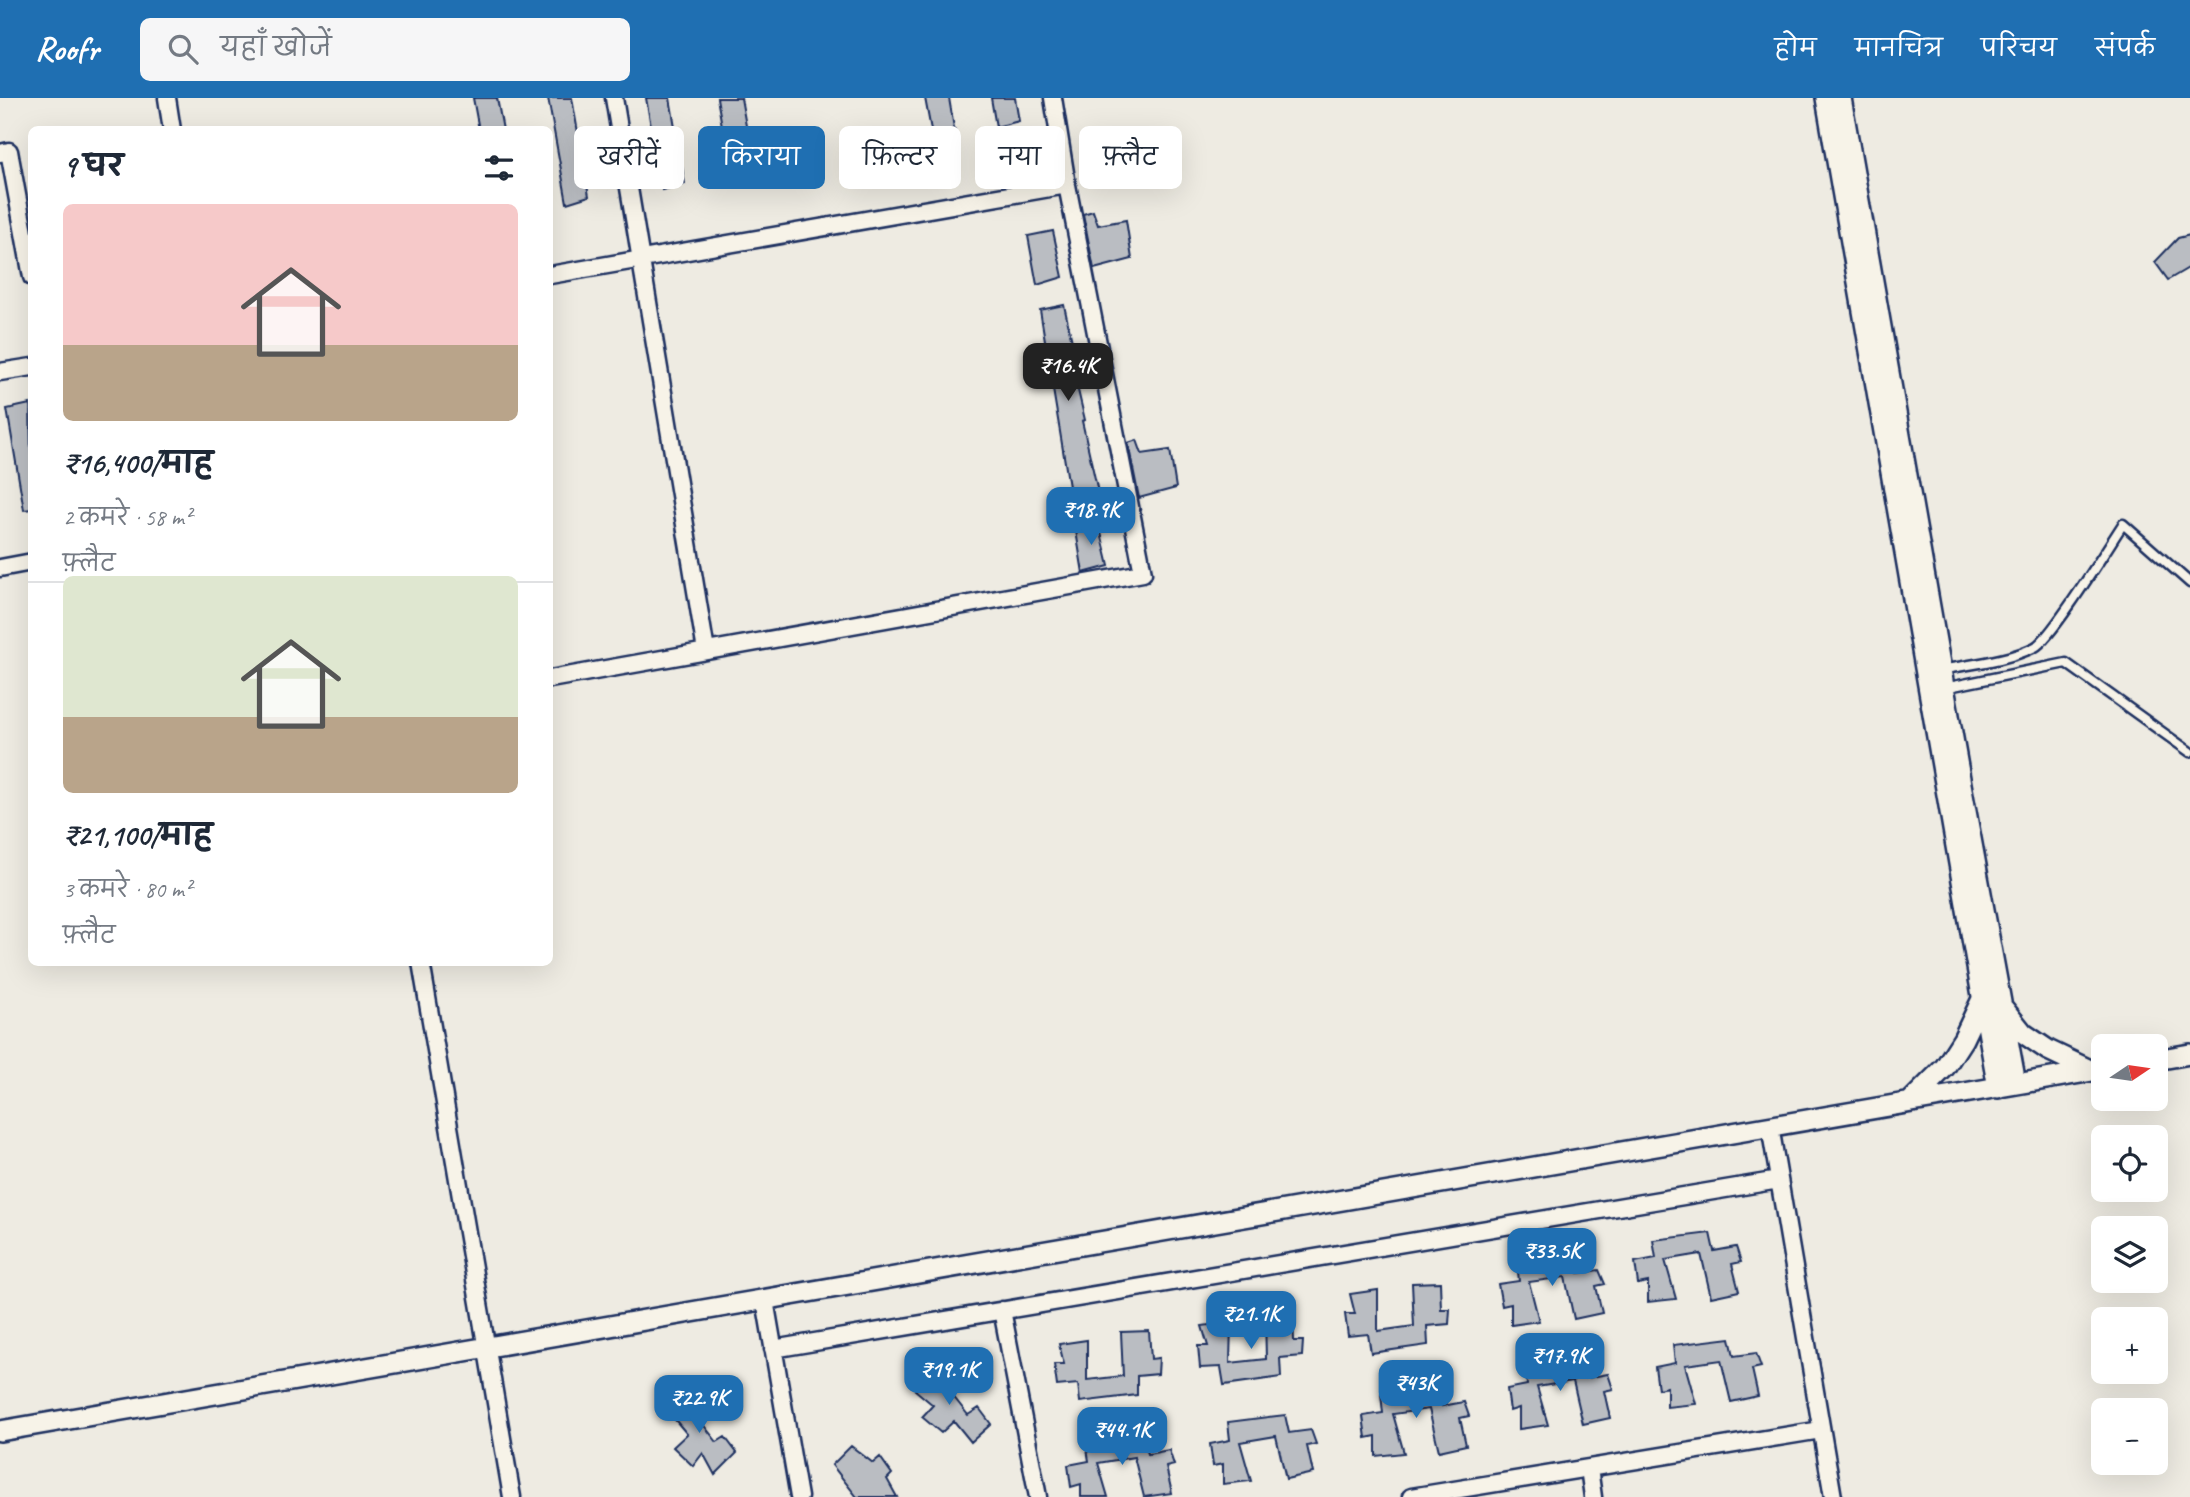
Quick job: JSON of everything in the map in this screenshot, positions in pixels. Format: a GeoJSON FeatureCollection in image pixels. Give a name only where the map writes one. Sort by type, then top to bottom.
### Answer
{"type":"FeatureCollection","features":[{"type":"Feature","properties":{"kind":"street"},"geometry":{"type":"LineString","coordinates":[[167,98],[171,126]]}},
{"type":"Feature","properties":{"kind":"street"},"geometry":{"type":"LineString","coordinates":[[614,98],[706,651]]}},
{"type":"Feature","properties":{"kind":"street"},"geometry":{"type":"LineString","coordinates":[[553,677],[1143,573],[1052,98]]}},
{"type":"Feature","properties":{"kind":"street"},"geometry":{"type":"LineString","coordinates":[[1826,98],[2007,1086]]}},
{"type":"Feature","properties":{"kind":"street"},"geometry":{"type":"LineString","coordinates":[[1842,98],[1942,679],[1992,1002],[2023,1033],[2048,1050],[2091,1067]]}},
{"type":"Feature","properties":{"kind":"street"},"geometry":{"type":"LineString","coordinates":[[0,153],[9,151],[28,256]]}},
{"type":"Feature","properties":{"kind":"street"},"geometry":{"type":"LineString","coordinates":[[553,274],[1067,185]]}},
{"type":"Feature","properties":{"kind":"street"},"geometry":{"type":"LineString","coordinates":[[0,372],[28,368]]}},
{"type":"Feature","properties":{"kind":"street"},"geometry":{"type":"LineString","coordinates":[[0,568],[28,563]]}},
{"type":"Feature","properties":{"kind":"street"},"geometry":{"type":"LineString","coordinates":[[422,966],[512,1497]]}},
{"type":"Feature","properties":{"kind":"street"},"geometry":{"type":"LineString","coordinates":[[1910,1102],[1945,1067],[1992,1002]]}},
{"type":"Feature","properties":{"kind":"street"},"geometry":{"type":"LineString","coordinates":[[2168,1058],[2190,1054]]}},
{"type":"Feature","properties":{"kind":"street"},"geometry":{"type":"LineString","coordinates":[[0,1431],[2091,1071]]}},
{"type":"Feature","properties":{"kind":"street"},"geometry":{"type":"LineString","coordinates":[[1770,1126],[1833,1497]]}},
{"type":"Feature","properties":{"kind":"street"},"geometry":{"type":"LineString","coordinates":[[773,1349],[1779,1180]]}},
{"type":"Feature","properties":{"kind":"street"},"geometry":{"type":"LineString","coordinates":[[765,1300],[799,1497]]}},
{"type":"Feature","properties":{"kind":"street"},"geometry":{"type":"LineString","coordinates":[[1002,1310],[1038,1497]]}},
{"type":"Feature","properties":{"kind":"street"},"geometry":{"type":"LineString","coordinates":[[1411,1497],[1821,1430]]}},
{"type":"Feature","properties":{"kind":"street"},"geometry":{"type":"LineString","coordinates":[[1589,1468],[1593,1497]]}},
{"type":"Feature","properties":{"kind":"lane"},"geometry":{"type":"LineString","coordinates":[[1942,679],[2038,646],[2123,524],[2190,583]]}},
{"type":"Feature","properties":{"kind":"lane"},"geometry":{"type":"LineString","coordinates":[[1942,679],[2066,663],[2190,752]]}},
{"type":"Feature","properties":{"kind":"building"},"geometry":{"type":"Polygon","coordinates":[[[473,98],[497,98],[502,126],[478,126],[473,98]]]}},
{"type":"Feature","properties":{"kind":"building"},"geometry":{"type":"Polygon","coordinates":[[[548,98],[572,98],[577,126],[574,126],[574,189],[588,189],[589,196],[567,203],[548,98]]]}},
{"type":"Feature","properties":{"kind":"building"},"geometry":{"type":"Polygon","coordinates":[[[646,98],[670,98],[675,126],[651,126],[646,98]]]}},
{"type":"Feature","properties":{"kind":"building"},"geometry":{"type":"Polygon","coordinates":[[[717,98],[741,98],[746,126],[722,126],[717,98]]]}},
{"type":"Feature","properties":{"kind":"building"},"geometry":{"type":"Polygon","coordinates":[[[925,98],[949,98],[954,126],[930,126],[925,98]]]}},
{"type":"Feature","properties":{"kind":"building"},"geometry":{"type":"Polygon","coordinates":[[[991,98],[1015,98],[1019,121],[996,126],[991,98]]]}},
{"type":"Feature","properties":{"kind":"building"},"geometry":{"type":"Polygon","coordinates":[[[1093,211],[1098,225],[1126,220],[1132,259],[1094,269],[1083,214],[1093,211]]]}},
{"type":"Feature","properties":{"kind":"building"},"geometry":{"type":"Polygon","coordinates":[[[1053,231],[1063,277],[1037,285],[1028,236],[1053,231]]]}},
{"type":"Feature","properties":{"kind":"building"},"geometry":{"type":"Polygon","coordinates":[[[2190,235],[2190,267],[2168,280],[2155,262],[2178,238],[2190,235]]]}},
{"type":"Feature","properties":{"kind":"building"},"geometry":{"type":"Polygon","coordinates":[[[1064,305],[1074,351],[1069,352],[1098,492],[1071,499],[1040,310],[1064,305]]]}},
{"type":"Feature","properties":{"kind":"building"},"geometry":{"type":"Polygon","coordinates":[[[28,404],[28,510],[24,510],[7,409],[28,404]]]}},
{"type":"Feature","properties":{"kind":"building"},"geometry":{"type":"Polygon","coordinates":[[[1137,440],[1142,454],[1170,450],[1176,488],[1139,498],[1128,443],[1137,440]]]}},
{"type":"Feature","properties":{"kind":"building"},"geometry":{"type":"Polygon","coordinates":[[[1098,520],[1109,566],[1083,573],[1075,525],[1098,520]]]}},
{"type":"Feature","properties":{"kind":"building"},"geometry":{"type":"Polygon","coordinates":[[[1710,1233],[1714,1251],[1736,1247],[1741,1262],[1732,1264],[1739,1291],[1711,1297],[1701,1254],[1665,1260],[1676,1299],[1648,1302],[1648,1282],[1638,1284],[1635,1262],[1656,1258],[1653,1240],[1710,1233]]]}},
{"type":"Feature","properties":{"kind":"building"},"geometry":{"type":"Polygon","coordinates":[[[1574,1255],[1578,1273],[1599,1270],[1605,1284],[1596,1286],[1602,1313],[1574,1319],[1565,1277],[1529,1282],[1539,1321],[1511,1325],[1511,1304],[1502,1306],[1498,1284],[1519,1281],[1517,1263],[1574,1255]]]}},
{"type":"Feature","properties":{"kind":"building"},"geometry":{"type":"Polygon","coordinates":[[[1440,1282],[1441,1309],[1450,1309],[1449,1324],[1427,1326],[1428,1345],[1371,1353],[1368,1334],[1348,1336],[1345,1314],[1355,1314],[1350,1294],[1378,1290],[1378,1331],[1414,1326],[1412,1283],[1440,1282]]]}},
{"type":"Feature","properties":{"kind":"building"},"geometry":{"type":"Polygon","coordinates":[[[1293,1314],[1294,1341],[1303,1341],[1302,1356],[1280,1358],[1281,1377],[1224,1385],[1221,1367],[1200,1368],[1198,1346],[1208,1346],[1202,1326],[1231,1322],[1230,1363],[1266,1359],[1265,1315],[1293,1314]]]}},
{"type":"Feature","properties":{"kind":"building"},"geometry":{"type":"Polygon","coordinates":[[[1149,1331],[1151,1359],[1159,1358],[1158,1374],[1137,1376],[1137,1395],[1080,1402],[1078,1384],[1057,1386],[1054,1364],[1064,1364],[1059,1344],[1087,1340],[1087,1380],[1123,1376],[1121,1332],[1149,1331]]]}},
{"type":"Feature","properties":{"kind":"building"},"geometry":{"type":"Polygon","coordinates":[[[1730,1338],[1734,1356],[1756,1353],[1761,1367],[1752,1369],[1758,1396],[1731,1402],[1721,1360],[1685,1365],[1696,1404],[1667,1407],[1667,1387],[1658,1389],[1655,1367],[1675,1363],[1673,1345],[1730,1338]]]}},
{"type":"Feature","properties":{"kind":"building"},"geometry":{"type":"Polygon","coordinates":[[[1582,1359],[1586,1378],[1608,1374],[1613,1389],[1604,1391],[1610,1418],[1583,1424],[1573,1381],[1537,1387],[1548,1425],[1519,1429],[1519,1408],[1510,1411],[1507,1389],[1527,1385],[1525,1367],[1582,1359]]]}},
{"type":"Feature","properties":{"kind":"building"},"geometry":{"type":"Polygon","coordinates":[[[936,1366],[957,1386],[949,1391],[968,1415],[979,1408],[991,1424],[971,1442],[954,1421],[941,1433],[922,1417],[933,1405],[915,1390],[936,1366]]]}},
{"type":"Feature","properties":{"kind":"building"},"geometry":{"type":"Polygon","coordinates":[[[1438,1387],[1442,1406],[1464,1402],[1469,1416],[1460,1418],[1466,1445],[1439,1451],[1429,1409],[1393,1414],[1404,1453],[1376,1456],[1376,1436],[1366,1438],[1363,1416],[1383,1413],[1381,1394],[1438,1387]]]}},
{"type":"Feature","properties":{"kind":"building"},"geometry":{"type":"Polygon","coordinates":[[[686,1390],[707,1411],[698,1418],[717,1442],[725,1437],[737,1453],[715,1475],[703,1453],[693,1466],[673,1447],[687,1434],[666,1409],[686,1390]]]}},
{"type":"Feature","properties":{"kind":"building"},"geometry":{"type":"Polygon","coordinates":[[[1285,1415],[1289,1433],[1311,1430],[1316,1444],[1307,1446],[1313,1473],[1286,1479],[1276,1436],[1240,1442],[1251,1481],[1223,1484],[1223,1464],[1213,1466],[1210,1444],[1230,1440],[1228,1422],[1285,1415]]]}},
{"type":"Feature","properties":{"kind":"building"},"geometry":{"type":"Polygon","coordinates":[[[1143,1435],[1148,1454],[1169,1450],[1174,1465],[1166,1467],[1172,1493],[1144,1497],[1134,1457],[1098,1463],[1108,1497],[1081,1497],[1081,1484],[1071,1487],[1068,1465],[1089,1461],[1086,1443],[1143,1435]]]}},
{"type":"Feature","properties":{"kind":"building"},"geometry":{"type":"Polygon","coordinates":[[[851,1446],[873,1463],[880,1457],[892,1474],[887,1479],[897,1497],[857,1497],[832,1465],[851,1446]]]}}]}
